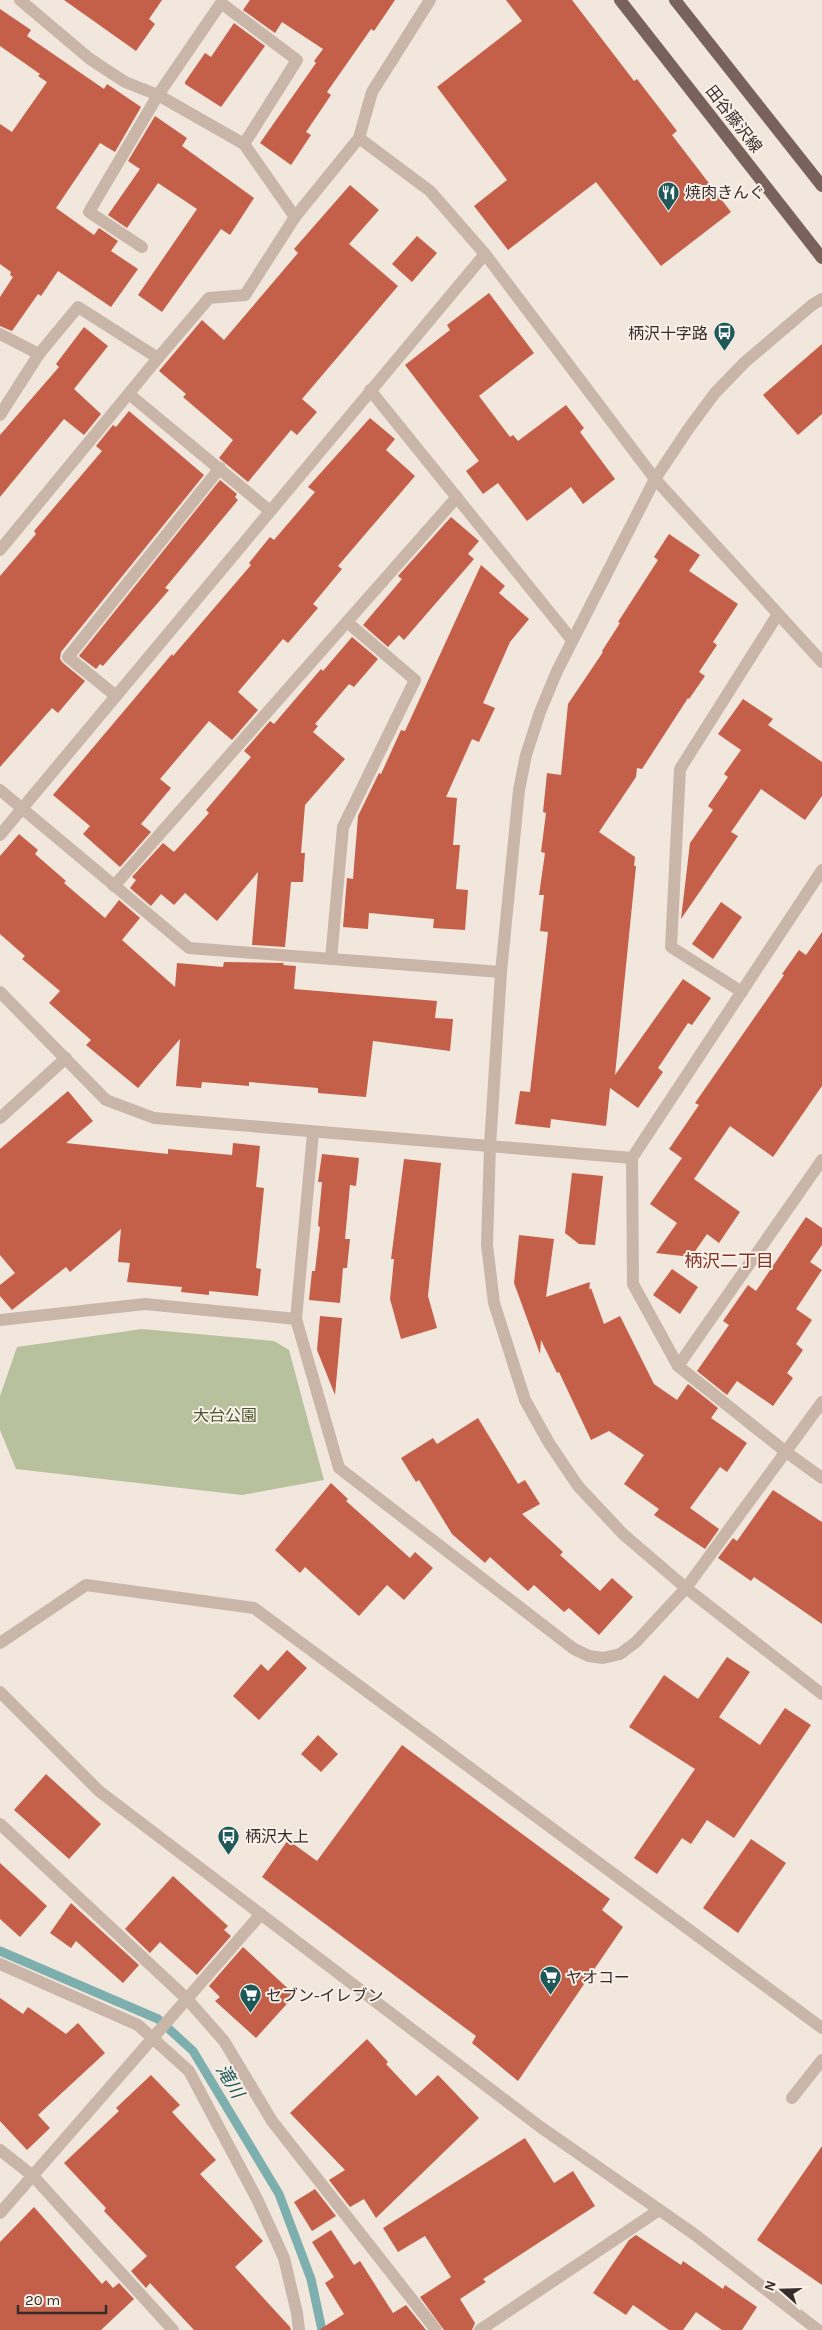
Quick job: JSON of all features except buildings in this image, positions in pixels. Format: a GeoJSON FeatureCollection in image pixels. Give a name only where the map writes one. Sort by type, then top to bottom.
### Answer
{"type":"FeatureCollection","features":[{"type":"Feature","properties":{"kind":"main road","name":"田谷藤沢線"},"geometry":{"type":"LineString","coordinates":[[620,0],[822,258]]}},
{"type":"Feature","properties":{"kind":"main road","name":"田谷藤沢線"},"geometry":{"type":"LineString","coordinates":[[675,0],[822,186]]}},
{"type":"Feature","properties":{"kind":"street"},"geometry":{"type":"LineString","coordinates":[[20,0],[90,59],[125,82],[158,96],[244,144],[295,216]]}},
{"type":"Feature","properties":{"kind":"street"},"geometry":{"type":"LineString","coordinates":[[0,550],[158,358],[210,298],[245,295],[295,216],[359,138],[372,92],[430,0]]}},
{"type":"Feature","properties":{"kind":"street"},"geometry":{"type":"LineString","coordinates":[[142,247],[89,212],[158,96],[221,2],[297,60],[244,144]]}},
{"type":"Feature","properties":{"kind":"street"},"geometry":{"type":"LineString","coordinates":[[359,138],[430,191],[485,254],[655,479],[822,662]]}},
{"type":"Feature","properties":{"kind":"street"},"geometry":{"type":"LineString","coordinates":[[0,835],[485,254]]}},
{"type":"Feature","properties":{"kind":"street"},"geometry":{"type":"LineString","coordinates":[[822,299],[812,305],[745,362],[715,393],[689,428],[655,479],[572,640],[540,712],[526,755],[519,790],[501,972],[486,1245],[494,1303],[525,1400],[549,1443],[578,1486],[622,1534],[686,1588],[822,1694]]}},
{"type":"Feature","properties":{"kind":"street"},"geometry":{"type":"LineString","coordinates":[[0,415],[39,354],[78,307],[158,358]]}},
{"type":"Feature","properties":{"kind":"street"},"geometry":{"type":"LineString","coordinates":[[0,334],[39,354]]}},
{"type":"Feature","properties":{"kind":"street"},"geometry":{"type":"LineString","coordinates":[[370,390],[572,640]]}},
{"type":"Feature","properties":{"kind":"street"},"geometry":{"type":"LineString","coordinates":[[129,394],[270,511]]}},
{"type":"Feature","properties":{"kind":"street"},"geometry":{"type":"LineString","coordinates":[[116,696],[68,657],[220,468]]}},
{"type":"Feature","properties":{"kind":"street"},"geometry":{"type":"LineString","coordinates":[[114,886],[457,497]]}},
{"type":"Feature","properties":{"kind":"street"},"geometry":{"type":"LineString","coordinates":[[742,992],[671,947],[680,769],[778,614]]}},
{"type":"Feature","properties":{"kind":"street"},"geometry":{"type":"LineString","coordinates":[[331,959],[343,827],[415,680],[347,622]]}},
{"type":"Feature","properties":{"kind":"street"},"geometry":{"type":"LineString","coordinates":[[0,790],[189,948],[501,972]]}},
{"type":"Feature","properties":{"kind":"street"},"geometry":{"type":"LineString","coordinates":[[822,870],[632,1158],[633,1284],[678,1366],[786,1452],[822,1478]]}},
{"type":"Feature","properties":{"kind":"street"},"geometry":{"type":"LineString","coordinates":[[0,992],[106,1100],[154,1118],[313,1133],[632,1158]]}},
{"type":"Feature","properties":{"kind":"street"},"geometry":{"type":"LineString","coordinates":[[0,1118],[66,1058]]}},
{"type":"Feature","properties":{"kind":"street"},"geometry":{"type":"LineString","coordinates":[[313,1133],[296,1319],[339,1468],[574,1649],[588,1656],[603,1658],[620,1654],[636,1642],[686,1588],[822,1402]]}},
{"type":"Feature","properties":{"kind":"street"},"geometry":{"type":"LineString","coordinates":[[678,1366],[822,1160]]}},
{"type":"Feature","properties":{"kind":"street"},"geometry":{"type":"LineString","coordinates":[[0,1320],[145,1304],[296,1319]]}},
{"type":"Feature","properties":{"kind":"street"},"geometry":{"type":"LineString","coordinates":[[0,1643],[86,1585],[254,1608],[822,2028]]}},
{"type":"Feature","properties":{"kind":"street"},"geometry":{"type":"LineString","coordinates":[[0,1692],[99,1790],[540,2126],[694,2234],[818,2330]]}},
{"type":"Feature","properties":{"kind":"street"},"geometry":{"type":"LineString","coordinates":[[0,1824],[187,1999],[224,2041],[272,2121],[436,2330]]}},
{"type":"Feature","properties":{"kind":"street"},"geometry":{"type":"LineString","coordinates":[[0,2213],[261,1914]]}},
{"type":"Feature","properties":{"kind":"street"},"geometry":{"type":"LineString","coordinates":[[0,1964],[138,2025],[189,2072],[257,2199],[284,2258],[297,2313],[299,2330]]}},
{"type":"Feature","properties":{"kind":"street"},"geometry":{"type":"LineString","coordinates":[[792,2098],[822,2060]]}},
{"type":"Feature","properties":{"kind":"street"},"geometry":{"type":"LineString","coordinates":[[0,2150],[32,2176],[173,2330]]}},
{"type":"Feature","properties":{"kind":"street"},"geometry":{"type":"LineString","coordinates":[[480,2330],[659,2210]]}},
{"type":"Feature","properties":{"kind":"green space","name":"大台公園"},"geometry":{"type":"Polygon","coordinates":[[[142,1329],[274,1341],[289,1350],[324,1480],[242,1495],[16,1469],[0,1430],[0,1396],[17,1347],[142,1329]]]}},
{"type":"Feature","properties":{"kind":"waterway","name":"滝川"},"geometry":{"type":"LineString","coordinates":[[0,1951],[158,2019],[193,2051],[279,2194],[311,2279],[322,2330]]}},
{"type":"Feature","properties":{"kind":"place","name":"焼肉きんぐ"},"geometry":{"type":"Point","coordinates":[669,211]}},
{"type":"Feature","properties":{"kind":"place","name":"柄沢十字路"},"geometry":{"type":"Point","coordinates":[724,352]}},
{"type":"Feature","properties":{"kind":"place","name":"柄沢大上"},"geometry":{"type":"Point","coordinates":[229,1855]}},
{"type":"Feature","properties":{"kind":"place","name":"ヤオコー"},"geometry":{"type":"Point","coordinates":[550,1996]}},
{"type":"Feature","properties":{"kind":"place","name":"セブン-イレブン"},"geometry":{"type":"Point","coordinates":[250,2014]}},
{"type":"Feature","properties":{"kind":"district","name":"柄沢二丁目"},"geometry":{"type":"Point","coordinates":[729,1261]}}]}
